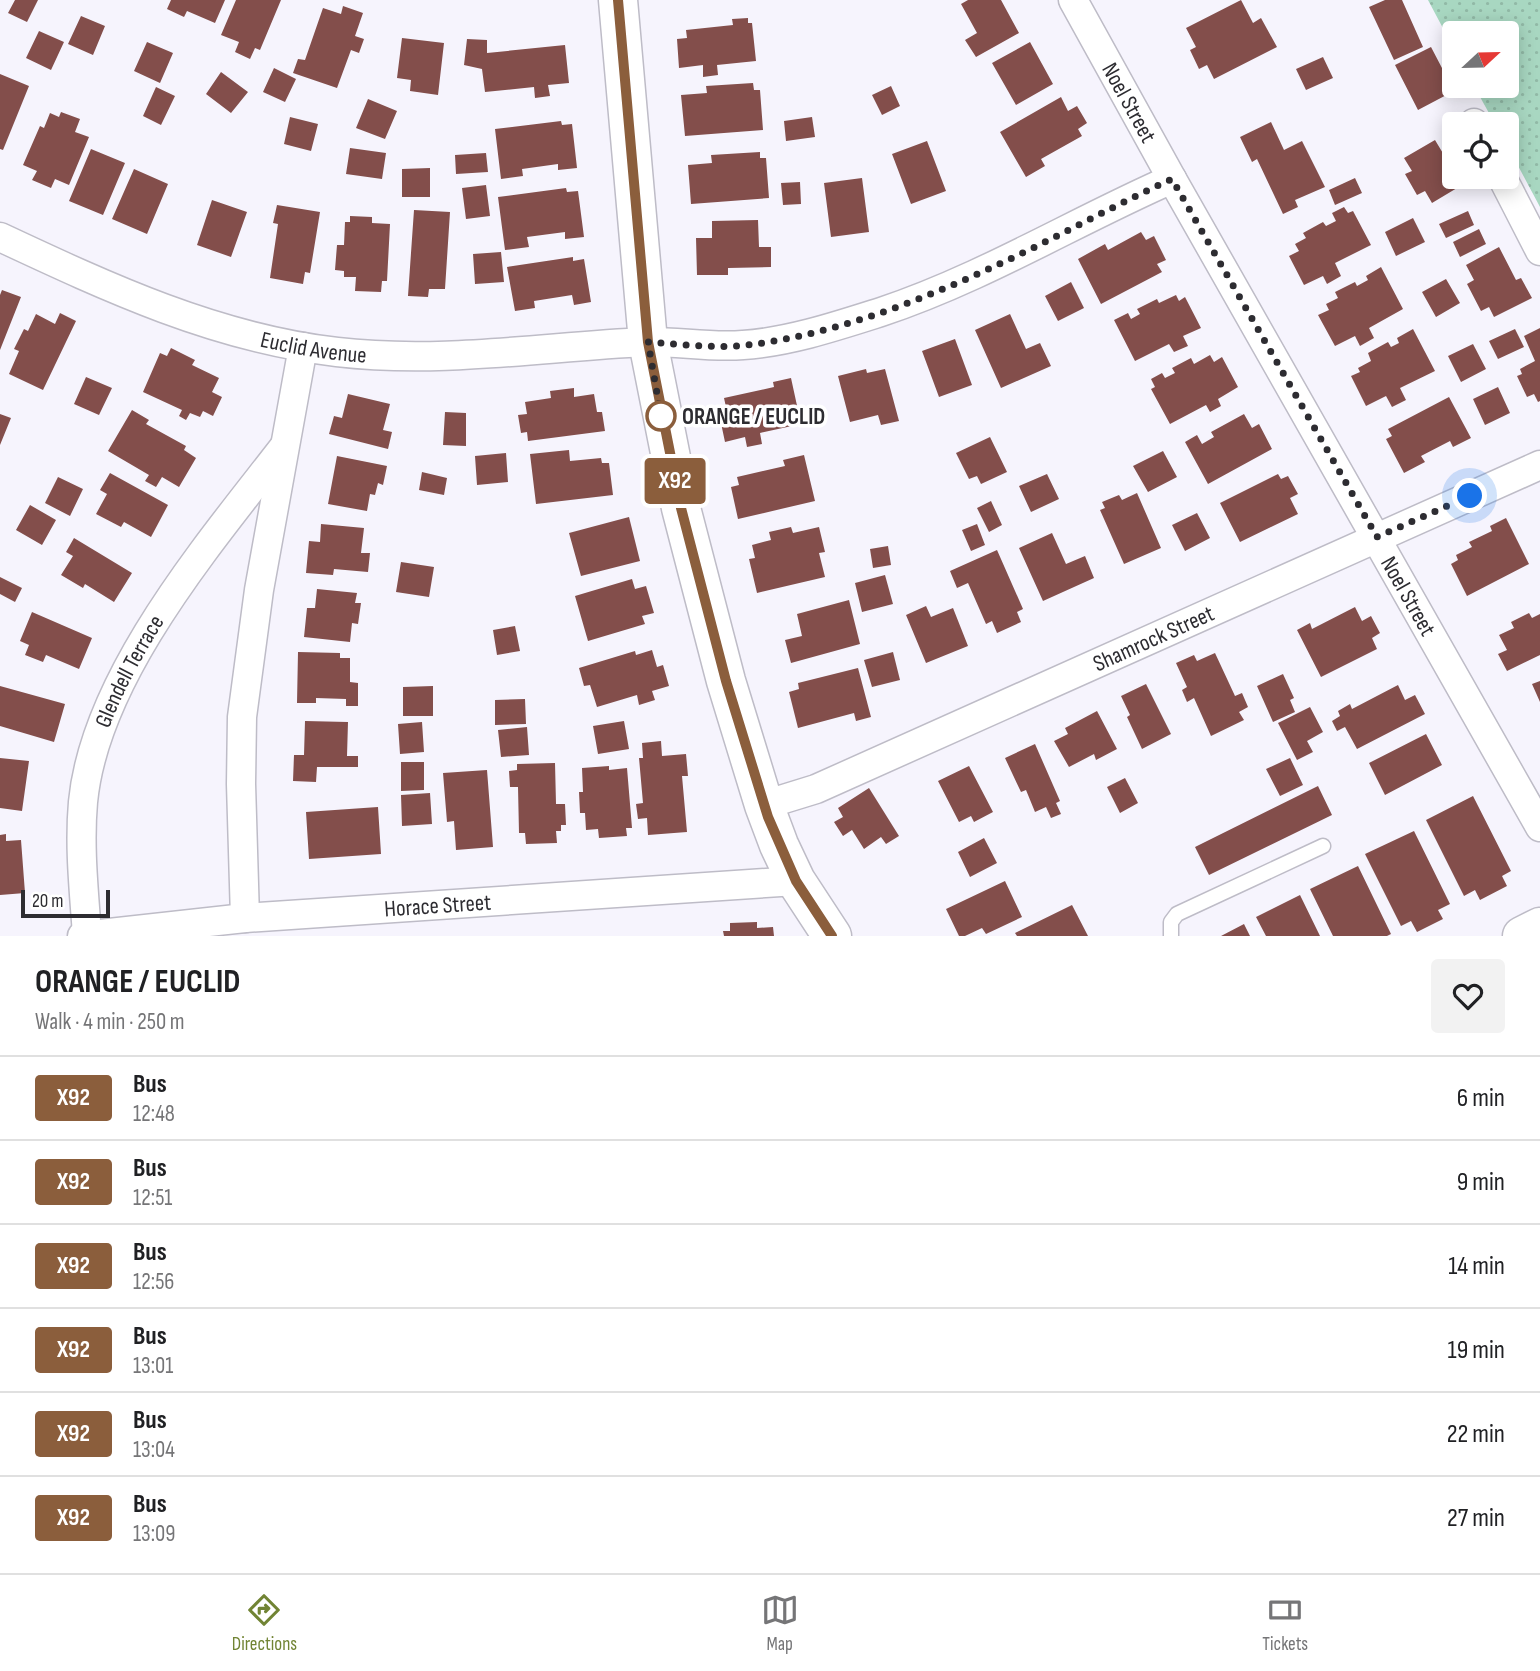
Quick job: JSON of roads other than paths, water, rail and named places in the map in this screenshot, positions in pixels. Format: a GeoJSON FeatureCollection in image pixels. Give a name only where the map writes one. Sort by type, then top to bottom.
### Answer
{"type":"FeatureCollection","features":[{"type":"Feature","properties":{"kind":"street"},"geometry":{"type":"LineString","coordinates":[[618,0],[648,342],[668,448],[696,568],[741,735],[764,804],[796,881],[832,936]]}},
{"type":"Feature","properties":{"kind":"street","name":"Noel Street"},"geometry":{"type":"LineString","coordinates":[[1073,0],[1540,827]]}},
{"type":"Feature","properties":{"kind":"street","name":"Euclid Avenue"},"geometry":{"type":"LineString","coordinates":[[0,237],[97,282],[186,318],[231,332],[303,347],[385,355],[444,355],[648,342],[746,345],[860,318],[943,289],[1172,179]]}},
{"type":"Feature","properties":{"kind":"street"},"geometry":{"type":"LineString","coordinates":[[1508,189],[1540,251]]}},
{"type":"Feature","properties":{"kind":"street","name":"Glendell Terrace"},"geometry":{"type":"LineString","coordinates":[[245,918],[242,717],[249,654],[303,347]]}},
{"type":"Feature","properties":{"kind":"street","name":"Glendell Terrace"},"geometry":{"type":"LineString","coordinates":[[84,936],[81,845],[83,800],[105,715],[128,667],[185,579],[284,446]]}},
{"type":"Feature","properties":{"kind":"street","name":"Shamrock Street"},"geometry":{"type":"LineString","coordinates":[[764,804],[816,789],[1540,465]]}},
{"type":"Feature","properties":{"kind":"street","name":"Horace Street"},"geometry":{"type":"LineString","coordinates":[[84,936],[245,918],[796,881]]}},
{"type":"Feature","properties":{"kind":"street"},"geometry":{"type":"LineString","coordinates":[[1522,936],[1540,926]]}},
{"type":"Feature","properties":{"kind":"lane"},"geometry":{"type":"LineString","coordinates":[[1171,936],[1171,922],[1177,914],[1323,846]]}},
{"type":"Feature","properties":{"kind":"place","name":"ORANGE / EUCLID"},"geometry":{"type":"Point","coordinates":[661,416]}}]}
